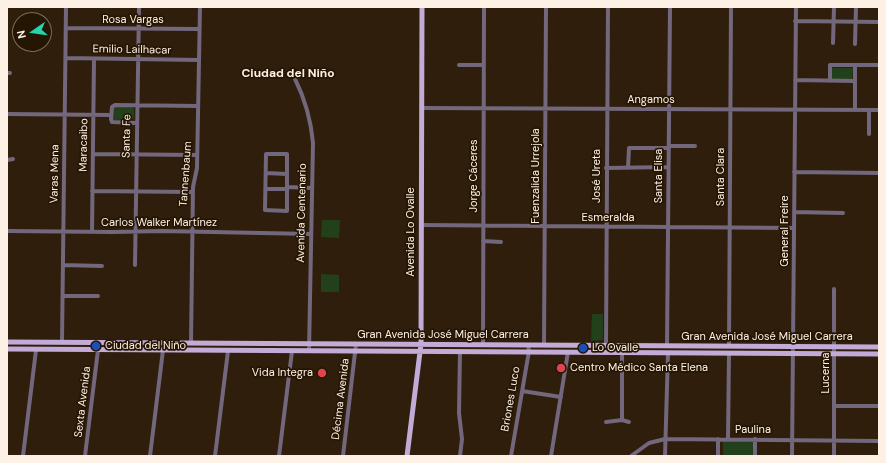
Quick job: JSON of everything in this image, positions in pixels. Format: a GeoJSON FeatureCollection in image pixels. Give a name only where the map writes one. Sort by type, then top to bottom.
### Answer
{"type":"FeatureCollection","features":[{"type":"Feature","properties":{"kind":"main road","name":"Avenida Lo Ovalle"},"geometry":{"type":"LineString","coordinates":[[408,456],[421,344],[422,7]]}},
{"type":"Feature","properties":{"kind":"main road","name":"Gran Avenida José Miguel Carrera"},"geometry":{"type":"LineString","coordinates":[[7,342],[879,347]]}},
{"type":"Feature","properties":{"kind":"main road"},"geometry":{"type":"LineString","coordinates":[[55,350],[61,346],[62,342]]}},
{"type":"Feature","properties":{"kind":"main road"},"geometry":{"type":"LineString","coordinates":[[163,350],[169,343]]}},
{"type":"Feature","properties":{"kind":"main road"},"geometry":{"type":"LineString","coordinates":[[476,351],[483,345]]}},
{"type":"Feature","properties":{"kind":"main road"},"geometry":{"type":"LineString","coordinates":[[667,346],[670,353]]}},
{"type":"Feature","properties":{"kind":"main road","name":"Gran Avenida José Miguel Carrera"},"geometry":{"type":"LineString","coordinates":[[7,349],[879,354]]}},
{"type":"Feature","properties":{"kind":"street","name":"Varas Mena"},"geometry":{"type":"LineString","coordinates":[[62,342],[66,7]]}},
{"type":"Feature","properties":{"kind":"street","name":"Santa Fe"},"geometry":{"type":"LineString","coordinates":[[135,265],[138,7]]}},
{"type":"Feature","properties":{"kind":"street","name":"Tannenbaum"},"geometry":{"type":"LineString","coordinates":[[191,343],[192,192],[197,168],[200,7]]}},
{"type":"Feature","properties":{"kind":"street","name":"Jorge Cáceres"},"geometry":{"type":"LineString","coordinates":[[483,345],[484,7]]}},
{"type":"Feature","properties":{"kind":"street","name":"Fuenzalida Urrejola"},"geometry":{"type":"LineString","coordinates":[[544,345],[546,7]]}},
{"type":"Feature","properties":{"kind":"street","name":"José Ureta"},"geometry":{"type":"LineString","coordinates":[[606,346],[608,7]]}},
{"type":"Feature","properties":{"kind":"street","name":"Santa Elisa"},"geometry":{"type":"LineString","coordinates":[[667,346],[670,7]]}},
{"type":"Feature","properties":{"kind":"street","name":"Santa Clara"},"geometry":{"type":"LineString","coordinates":[[729,346],[731,7]]}},
{"type":"Feature","properties":{"kind":"street","name":"General Freire"},"geometry":{"type":"LineString","coordinates":[[792,456],[796,7]]}},
{"type":"Feature","properties":{"kind":"street"},"geometry":{"type":"LineString","coordinates":[[833,44],[834,7]]}},
{"type":"Feature","properties":{"kind":"street"},"geometry":{"type":"LineString","coordinates":[[855,44],[856,7]]}},
{"type":"Feature","properties":{"kind":"street"},"geometry":{"type":"LineString","coordinates":[[796,21],[879,22]]}},
{"type":"Feature","properties":{"kind":"street","name":"Rosa Vargas"},"geometry":{"type":"LineString","coordinates":[[66,28],[199,29]]}},
{"type":"Feature","properties":{"kind":"street","name":"Emilio Lailhacar"},"geometry":{"type":"LineString","coordinates":[[66,58],[199,60]]}},
{"type":"Feature","properties":{"kind":"street","name":"Maracaibo"},"geometry":{"type":"LineString","coordinates":[[92,232],[94,59]]}},
{"type":"Feature","properties":{"kind":"street"},"geometry":{"type":"LineString","coordinates":[[459,65],[484,65]]}},
{"type":"Feature","properties":{"kind":"street"},"geometry":{"type":"LineString","coordinates":[[830,80],[830,65],[879,66]]}},
{"type":"Feature","properties":{"kind":"street"},"geometry":{"type":"LineString","coordinates":[[855,65],[855,110]]}},
{"type":"Feature","properties":{"kind":"street","name":"Avenida Centenario"},"geometry":{"type":"LineString","coordinates":[[295,79],[303,100],[312,132],[309,351]]}},
{"type":"Feature","properties":{"kind":"street"},"geometry":{"type":"LineString","coordinates":[[795,80],[855,81]]}},
{"type":"Feature","properties":{"kind":"street"},"geometry":{"type":"LineString","coordinates":[[136,122],[113,122],[111,120],[112,107],[114,105],[198,106]]}},
{"type":"Feature","properties":{"kind":"street","name":"Angamos"},"geometry":{"type":"LineString","coordinates":[[422,108],[879,110]]}},
{"type":"Feature","properties":{"kind":"street"},"geometry":{"type":"LineString","coordinates":[[869,110],[869,134]]}},
{"type":"Feature","properties":{"kind":"street"},"geometry":{"type":"LineString","coordinates":[[7,114],[111,115]]}},
{"type":"Feature","properties":{"kind":"street"},"geometry":{"type":"LineString","coordinates":[[628,168],[629,148],[695,146]]}},
{"type":"Feature","properties":{"kind":"street"},"geometry":{"type":"LineString","coordinates":[[93,154],[197,155]]}},
{"type":"Feature","properties":{"kind":"street"},"geometry":{"type":"LineString","coordinates":[[266,154],[288,154],[287,174],[287,211],[266,210],[266,154]]}},
{"type":"Feature","properties":{"kind":"street"},"geometry":{"type":"LineString","coordinates":[[7,160],[13,159]]}},
{"type":"Feature","properties":{"kind":"street"},"geometry":{"type":"LineString","coordinates":[[606,168],[668,168]]}},
{"type":"Feature","properties":{"kind":"street"},"geometry":{"type":"LineString","coordinates":[[794,172],[879,173]]}},
{"type":"Feature","properties":{"kind":"street"},"geometry":{"type":"LineString","coordinates":[[266,173],[287,174]]}},
{"type":"Feature","properties":{"kind":"street"},"geometry":{"type":"LineString","coordinates":[[266,189],[312,188]]}},
{"type":"Feature","properties":{"kind":"street"},"geometry":{"type":"LineString","coordinates":[[92,191],[192,192]]}},
{"type":"Feature","properties":{"kind":"street"},"geometry":{"type":"LineString","coordinates":[[794,212],[843,213]]}},
{"type":"Feature","properties":{"kind":"street","name":"Esmeralda"},"geometry":{"type":"LineString","coordinates":[[422,225],[794,228]]}},
{"type":"Feature","properties":{"kind":"street","name":"Carlos Walker Martínez"},"geometry":{"type":"LineString","coordinates":[[7,232],[135,231],[311,234]]}},
{"type":"Feature","properties":{"kind":"street"},"geometry":{"type":"LineString","coordinates":[[483,241],[501,242]]}},
{"type":"Feature","properties":{"kind":"street"},"geometry":{"type":"LineString","coordinates":[[63,265],[102,266]]}},
{"type":"Feature","properties":{"kind":"street","name":"Lucerna"},"geometry":{"type":"LineString","coordinates":[[834,289],[834,456]]}},
{"type":"Feature","properties":{"kind":"street"},"geometry":{"type":"LineString","coordinates":[[63,296],[98,296]]}},
{"type":"Feature","properties":{"kind":"street","name":"Décima Avenida"},"geometry":{"type":"LineString","coordinates":[[343,456],[356,344]]}},
{"type":"Feature","properties":{"kind":"street","name":"Briones Luco"},"geometry":{"type":"LineString","coordinates":[[511,456],[528,345]]}},
{"type":"Feature","properties":{"kind":"street"},"geometry":{"type":"LineString","coordinates":[[622,346],[622,420]]}},
{"type":"Feature","properties":{"kind":"street"},"geometry":{"type":"LineString","coordinates":[[23,456],[36,350]]}},
{"type":"Feature","properties":{"kind":"street","name":"Sexta Avenida"},"geometry":{"type":"LineString","coordinates":[[85,456],[98,350]]}},
{"type":"Feature","properties":{"kind":"street"},"geometry":{"type":"LineString","coordinates":[[150,456],[163,350]]}},
{"type":"Feature","properties":{"kind":"street"},"geometry":{"type":"LineString","coordinates":[[215,456],[228,350]]}},
{"type":"Feature","properties":{"kind":"street"},"geometry":{"type":"LineString","coordinates":[[279,456],[292,351]]}},
{"type":"Feature","properties":{"kind":"street"},"geometry":{"type":"LineString","coordinates":[[460,351],[459,413],[462,438],[460,456]]}},
{"type":"Feature","properties":{"kind":"street"},"geometry":{"type":"LineString","coordinates":[[551,456],[568,352]]}},
{"type":"Feature","properties":{"kind":"street"},"geometry":{"type":"LineString","coordinates":[[665,456],[670,353]]}},
{"type":"Feature","properties":{"kind":"street"},"geometry":{"type":"LineString","coordinates":[[728,439],[729,353]]}},
{"type":"Feature","properties":{"kind":"street"},"geometry":{"type":"LineString","coordinates":[[522,390],[561,397]]}},
{"type":"Feature","properties":{"kind":"street"},"geometry":{"type":"LineString","coordinates":[[835,406],[879,406]]}},
{"type":"Feature","properties":{"kind":"street"},"geometry":{"type":"LineString","coordinates":[[606,422],[622,420],[629,422]]}},
{"type":"Feature","properties":{"kind":"street","name":"Paulina"},"geometry":{"type":"LineString","coordinates":[[631,456],[649,443],[665,439],[879,441]]}},
{"type":"Feature","properties":{"kind":"street"},"geometry":{"type":"LineString","coordinates":[[718,439],[718,456]]}},
{"type":"Feature","properties":{"kind":"street"},"geometry":{"type":"LineString","coordinates":[[755,440],[755,456]]}},
{"type":"Feature","properties":{"kind":"green space"},"geometry":{"type":"Polygon","coordinates":[[[832,68],[853,68],[852,79],[832,79],[832,68]]]}},
{"type":"Feature","properties":{"kind":"green space"},"geometry":{"type":"Polygon","coordinates":[[[115,107],[133,107],[134,119],[114,120],[113,110],[115,107]]]}},
{"type":"Feature","properties":{"kind":"green space"},"geometry":{"type":"Polygon","coordinates":[[[322,220],[340,220],[339,238],[321,237],[322,220]]]}},
{"type":"Feature","properties":{"kind":"green space"},"geometry":{"type":"Polygon","coordinates":[[[321,274],[339,275],[339,292],[321,292],[321,274]]]}},
{"type":"Feature","properties":{"kind":"green space"},"geometry":{"type":"Polygon","coordinates":[[[592,314],[603,314],[603,340],[591,341],[592,314]]]}},
{"type":"Feature","properties":{"kind":"green space"},"geometry":{"type":"Polygon","coordinates":[[[723,442],[753,442],[753,456],[723,456],[723,442]]]}},
{"type":"Feature","properties":{"kind":"place","name":"Ciudad del Niño"},"geometry":{"type":"Point","coordinates":[96,346]}},
{"type":"Feature","properties":{"kind":"place","name":"Lo Ovalle"},"geometry":{"type":"Point","coordinates":[583,348]}},
{"type":"Feature","properties":{"kind":"place","name":"Centro Médico Santa Elena"},"geometry":{"type":"Point","coordinates":[561,368]}},
{"type":"Feature","properties":{"kind":"place","name":"Vida Integra"},"geometry":{"type":"Point","coordinates":[322,373]}},
{"type":"Feature","properties":{"kind":"district","name":"Ciudad del Niño"},"geometry":{"type":"Point","coordinates":[288,74]}}]}
